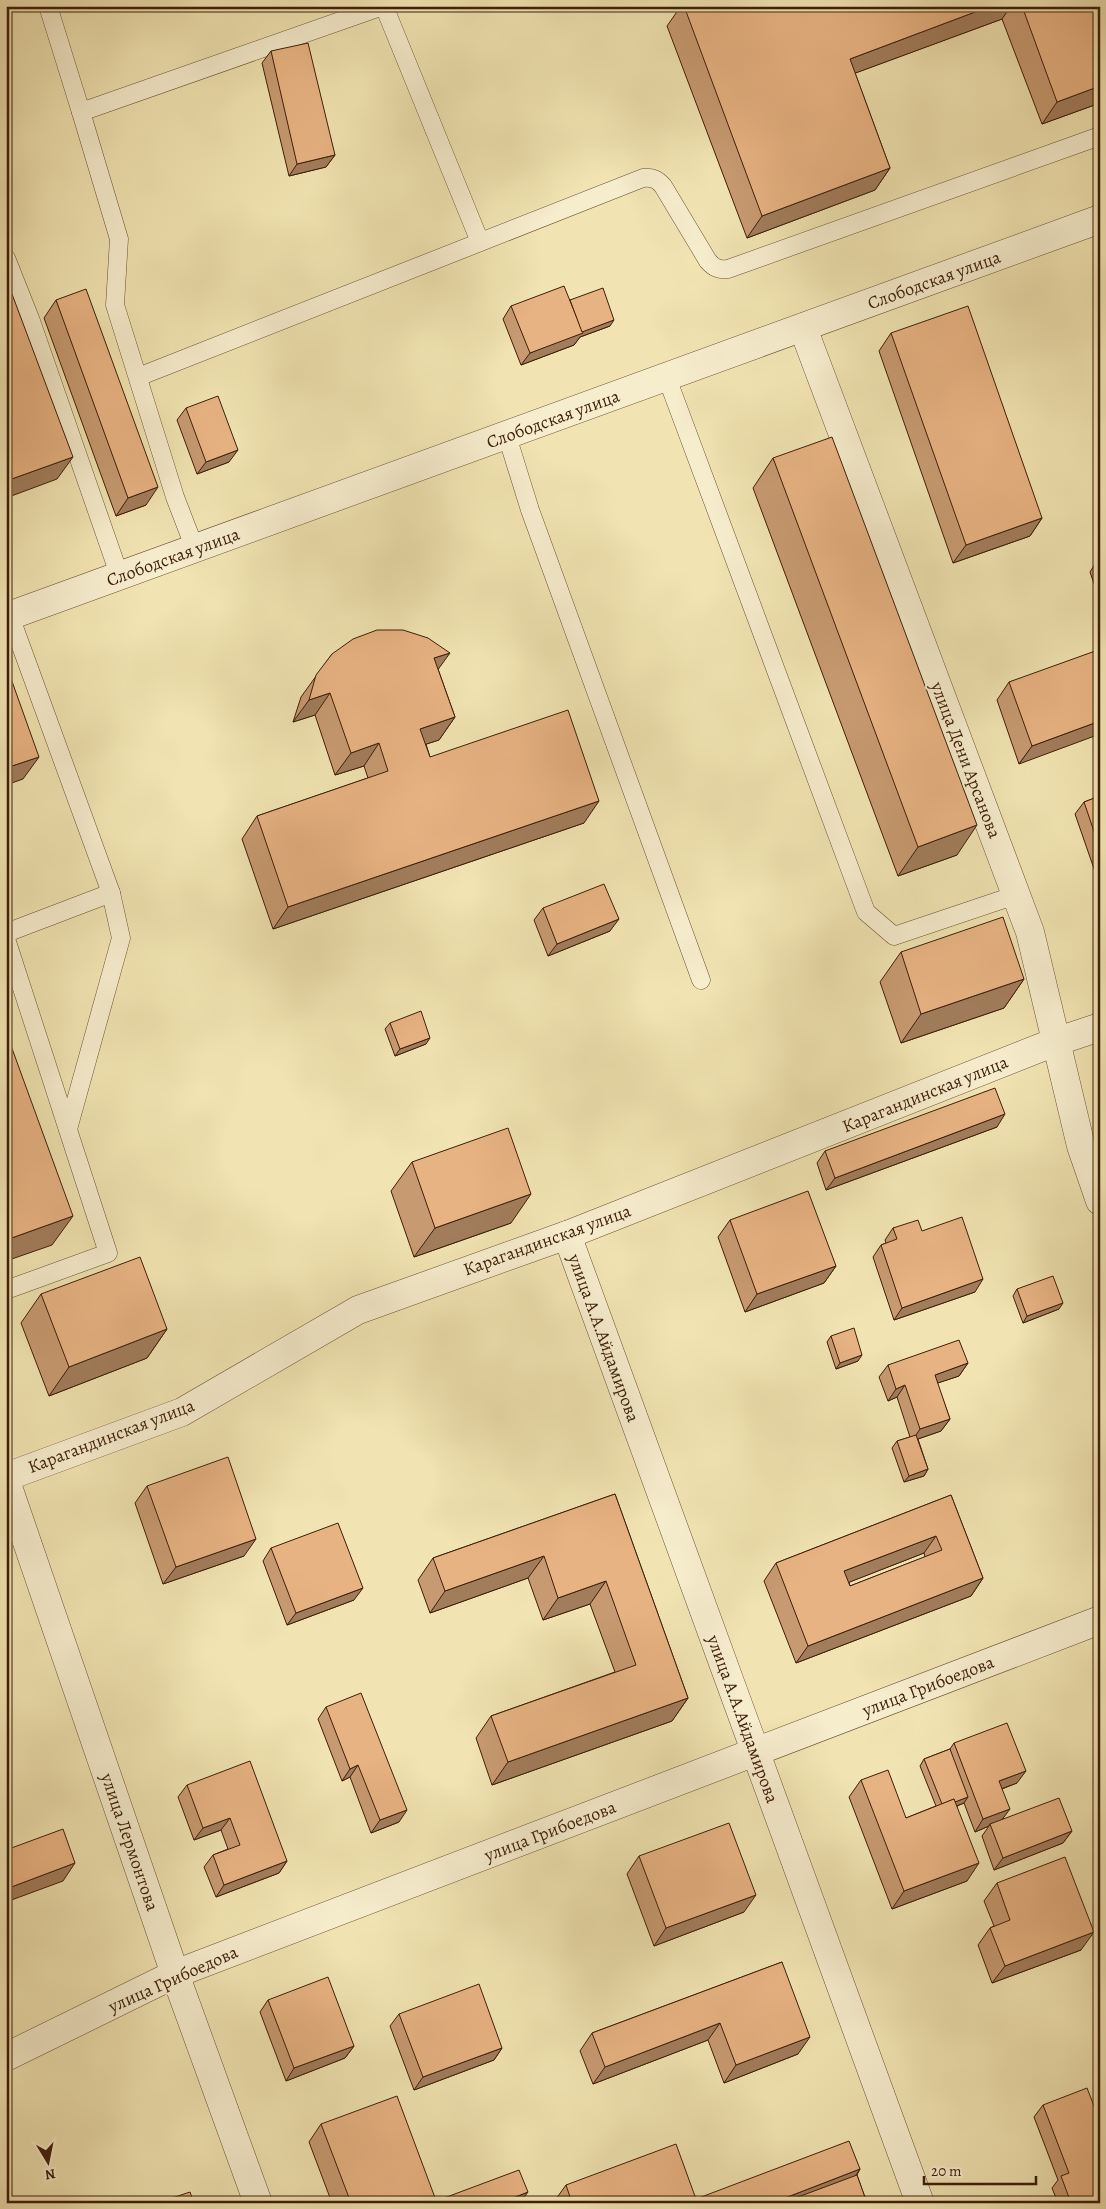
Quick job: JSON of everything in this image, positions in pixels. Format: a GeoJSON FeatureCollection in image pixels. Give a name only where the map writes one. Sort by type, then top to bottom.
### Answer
{"type":"FeatureCollection","features":[{"type":"Feature","properties":{"kind":"street","name":"Слободская улица"},"geometry":{"type":"LineString","coordinates":[[8,617],[803,328],[1098,225]]}},
{"type":"Feature","properties":{"kind":"street","name":"улица Дени Арсанова"},"geometry":{"type":"LineString","coordinates":[[803,328],[1030,932],[1081,1146],[1100,1201]]}},
{"type":"Feature","properties":{"kind":"street","name":"Карагандинская улица"},"geometry":{"type":"LineString","coordinates":[[6,1477],[182,1412],[358,1310],[567,1235],[1055,1042],[1100,1027]]}},
{"type":"Feature","properties":{"kind":"street","name":"улица А.А.Айдамирова"},"geometry":{"type":"LineString","coordinates":[[567,1235],[920,2203]]}},
{"type":"Feature","properties":{"kind":"street","name":"улица Лермонтова"},"geometry":{"type":"LineString","coordinates":[[6,1481],[175,1974],[258,2203]]}},
{"type":"Feature","properties":{"kind":"street","name":"улица Грибоедова"},"geometry":{"type":"LineString","coordinates":[[6,2057],[175,1974],[1100,1620]]}},
{"type":"Feature","properties":{"kind":"lane"},"geometry":{"type":"LineString","coordinates":[[48,6],[119,239],[115,305],[175,497],[195,549]]}},
{"type":"Feature","properties":{"kind":"lane"},"geometry":{"type":"LineString","coordinates":[[81,112],[384,6],[480,242]]}},
{"type":"Feature","properties":{"kind":"lane"},"geometry":{"type":"LineString","coordinates":[[138,377],[650,177],[658,180],[663,186],[708,261],[720,269],[728,269],[1100,136]]}},
{"type":"Feature","properties":{"kind":"lane"},"geometry":{"type":"LineString","coordinates":[[6,258],[31,321],[120,577]]}},
{"type":"Feature","properties":{"kind":"lane"},"geometry":{"type":"LineString","coordinates":[[667,378],[866,912],[894,936],[1016,895]]}},
{"type":"Feature","properties":{"kind":"lane"},"geometry":{"type":"LineString","coordinates":[[507,436],[530,510],[700,980]]}},
{"type":"Feature","properties":{"kind":"lane"},"geometry":{"type":"LineString","coordinates":[[8,617],[111,893],[121,938],[68,1129]]}},
{"type":"Feature","properties":{"kind":"lane"},"geometry":{"type":"LineString","coordinates":[[6,933],[111,893]]}},
{"type":"Feature","properties":{"kind":"lane"},"geometry":{"type":"LineString","coordinates":[[6,939],[108,1253],[6,1290]]}},
{"type":"Feature","properties":{"kind":"building"},"geometry":{"type":"Polygon","coordinates":[[[684,6],[991,6],[850,59],[890,168],[762,216],[684,6]]]}},
{"type":"Feature","properties":{"kind":"building"},"geometry":{"type":"Polygon","coordinates":[[[1022,6],[1100,6],[1100,86],[1057,102],[1022,6]]]}},
{"type":"Feature","properties":{"kind":"building"},"geometry":{"type":"Polygon","coordinates":[[[308,43],[335,155],[297,164],[271,51],[308,43]]]}},
{"type":"Feature","properties":{"kind":"building"},"geometry":{"type":"Polygon","coordinates":[[[564,286],[583,333],[530,353],[511,306],[564,286]]]}},
{"type":"Feature","properties":{"kind":"building"},"geometry":{"type":"Polygon","coordinates":[[[603,288],[614,320],[582,332],[570,300],[603,288]]]}},
{"type":"Feature","properties":{"kind":"building"},"geometry":{"type":"Polygon","coordinates":[[[86,289],[158,487],[128,498],[56,300],[86,289]]]}},
{"type":"Feature","properties":{"kind":"building"},"geometry":{"type":"Polygon","coordinates":[[[12,294],[73,457],[6,481],[6,296],[12,294]]]}},
{"type":"Feature","properties":{"kind":"building"},"geometry":{"type":"Polygon","coordinates":[[[968,306],[1042,518],[966,545],[891,333],[968,306]]]}},
{"type":"Feature","properties":{"kind":"building"},"geometry":{"type":"Polygon","coordinates":[[[218,396],[238,450],[206,462],[186,408],[218,396]]]}},
{"type":"Feature","properties":{"kind":"building"},"geometry":{"type":"Polygon","coordinates":[[[832,437],[977,825],[918,847],[773,458],[832,437]]]}},
{"type":"Feature","properties":{"kind":"building"},"geometry":{"type":"Polygon","coordinates":[[[377,630],[403,630],[428,638],[450,653],[434,658],[455,717],[420,729],[430,757],[568,710],[599,801],[288,907],[257,816],[388,771],[379,743],[351,753],[330,693],[309,700],[316,675],[332,654],[353,639],[377,630]]]}},
{"type":"Feature","properties":{"kind":"building"},"geometry":{"type":"Polygon","coordinates":[[[1098,650],[1100,656],[1100,721],[1032,746],[1009,682],[1098,650]]]}},
{"type":"Feature","properties":{"kind":"building"},"geometry":{"type":"Polygon","coordinates":[[[9,673],[39,757],[6,768],[6,674],[9,673]]]}},
{"type":"Feature","properties":{"kind":"building"},"geometry":{"type":"Polygon","coordinates":[[[1100,796],[1100,849],[1084,802],[1100,796]]]}},
{"type":"Feature","properties":{"kind":"building"},"geometry":{"type":"Polygon","coordinates":[[[604,884],[619,919],[557,944],[543,908],[604,884]]]}},
{"type":"Feature","properties":{"kind":"building"},"geometry":{"type":"Polygon","coordinates":[[[1003,917],[1024,979],[921,1014],[901,952],[1003,917]]]}},
{"type":"Feature","properties":{"kind":"building"},"geometry":{"type":"Polygon","coordinates":[[[421,1011],[430,1038],[400,1049],[390,1023],[421,1011]]]}},
{"type":"Feature","properties":{"kind":"building"},"geometry":{"type":"Polygon","coordinates":[[[6,1032],[73,1216],[6,1240],[6,1032]]]}},
{"type":"Feature","properties":{"kind":"building"},"geometry":{"type":"Polygon","coordinates":[[[995,1088],[1005,1114],[835,1178],[825,1151],[995,1088]]]}},
{"type":"Feature","properties":{"kind":"building"},"geometry":{"type":"Polygon","coordinates":[[[508,1128],[531,1194],[435,1228],[412,1162],[508,1128]]]}},
{"type":"Feature","properties":{"kind":"building"},"geometry":{"type":"Polygon","coordinates":[[[808,1191],[836,1266],[757,1294],[730,1220],[808,1191]]]}},
{"type":"Feature","properties":{"kind":"building"},"geometry":{"type":"Polygon","coordinates":[[[962,1217],[983,1279],[902,1308],[881,1245],[897,1239],[893,1228],[918,1220],[922,1231],[962,1217]]]}},
{"type":"Feature","properties":{"kind":"building"},"geometry":{"type":"Polygon","coordinates":[[[140,1257],[167,1329],[69,1367],[41,1294],[140,1257]]]}},
{"type":"Feature","properties":{"kind":"building"},"geometry":{"type":"Polygon","coordinates":[[[1053,1276],[1063,1303],[1027,1316],[1017,1289],[1053,1276]]]}},
{"type":"Feature","properties":{"kind":"building"},"geometry":{"type":"Polygon","coordinates":[[[854,1328],[862,1355],[840,1363],[831,1336],[854,1328]]]}},
{"type":"Feature","properties":{"kind":"building"},"geometry":{"type":"Polygon","coordinates":[[[959,1340],[968,1363],[935,1375],[950,1419],[920,1429],[905,1385],[896,1389],[888,1365],[959,1340]]]}},
{"type":"Feature","properties":{"kind":"building"},"geometry":{"type":"Polygon","coordinates":[[[916,1435],[928,1469],[909,1476],[897,1441],[916,1435]]]}},
{"type":"Feature","properties":{"kind":"building"},"geometry":{"type":"Polygon","coordinates":[[[228,1457],[256,1539],[176,1567],[147,1486],[228,1457]]]}},
{"type":"Feature","properties":{"kind":"building"},"geometry":{"type":"Polygon","coordinates":[[[615,1494],[688,1698],[508,1762],[491,1716],[636,1665],[606,1581],[558,1598],[544,1556],[445,1591],[433,1558],[615,1494]]]}},
{"type":"Feature","properties":{"kind":"building"},"geometry":{"type":"Polygon","coordinates":[[[951,1495],[983,1578],[808,1646],[776,1563],[951,1495]],[[936,1536],[844,1571],[850,1586],[942,1550],[936,1536]]]}},
{"type":"Feature","properties":{"kind":"building"},"geometry":{"type":"Polygon","coordinates":[[[338,1523],[363,1588],[296,1613],[271,1548],[338,1523]]]}},
{"type":"Feature","properties":{"kind":"building"},"geometry":{"type":"Polygon","coordinates":[[[361,1693],[407,1810],[380,1820],[358,1765],[350,1769],[326,1707],[361,1693]]]}},
{"type":"Feature","properties":{"kind":"building"},"geometry":{"type":"Polygon","coordinates":[[[1007,1723],[1026,1771],[999,1781],[1010,1809],[983,1819],[954,1743],[1007,1723]]]}},
{"type":"Feature","properties":{"kind":"building"},"geometry":{"type":"Polygon","coordinates":[[[950,1749],[968,1797],[955,1802],[954,1799],[942,1804],[924,1759],[950,1749]]]}},
{"type":"Feature","properties":{"kind":"building"},"geometry":{"type":"Polygon","coordinates":[[[250,1761],[287,1861],[224,1885],[213,1855],[240,1845],[230,1818],[203,1828],[187,1785],[250,1761]]]}},
{"type":"Feature","properties":{"kind":"building"},"geometry":{"type":"Polygon","coordinates":[[[888,1770],[906,1818],[954,1799],[979,1863],[904,1891],[861,1780],[888,1770]]]}},
{"type":"Feature","properties":{"kind":"building"},"geometry":{"type":"Polygon","coordinates":[[[1059,1798],[1072,1831],[1003,1858],[990,1824],[1059,1798]]]}},
{"type":"Feature","properties":{"kind":"building"},"geometry":{"type":"Polygon","coordinates":[[[729,1823],[756,1895],[666,1928],[639,1856],[729,1823]]]}},
{"type":"Feature","properties":{"kind":"building"},"geometry":{"type":"Polygon","coordinates":[[[63,1829],[75,1863],[6,1889],[6,1850],[63,1829]]]}},
{"type":"Feature","properties":{"kind":"building"},"geometry":{"type":"Polygon","coordinates":[[[1065,1857],[1094,1932],[1005,1966],[990,1928],[1010,1920],[997,1883],[1065,1857]]]}},
{"type":"Feature","properties":{"kind":"building"},"geometry":{"type":"Polygon","coordinates":[[[782,1962],[810,2037],[736,2065],[720,2023],[605,2067],[592,2033],[782,1962]]]}},
{"type":"Feature","properties":{"kind":"building"},"geometry":{"type":"Polygon","coordinates":[[[328,1977],[354,2046],[294,2068],[268,2000],[328,1977]]]}},
{"type":"Feature","properties":{"kind":"building"},"geometry":{"type":"Polygon","coordinates":[[[479,1984],[502,2048],[423,2077],[399,2014],[479,1984]]]}},
{"type":"Feature","properties":{"kind":"building"},"geometry":{"type":"Polygon","coordinates":[[[1087,2088],[1100,2121],[1100,2203],[1071,2203],[1061,2176],[1069,2173],[1043,2105],[1087,2088]]]}},
{"type":"Feature","properties":{"kind":"building"},"geometry":{"type":"Polygon","coordinates":[[[397,2096],[437,2203],[351,2203],[321,2124],[397,2096]]]}},
{"type":"Feature","properties":{"kind":"building"},"geometry":{"type":"Polygon","coordinates":[[[849,2141],[860,2169],[772,2203],[572,2203],[566,2185],[676,2144],[696,2199],[849,2141]]]}},
{"type":"Feature","properties":{"kind":"building"},"geometry":{"type":"Polygon","coordinates":[[[519,2170],[528,2192],[500,2203],[437,2203],[436,2201],[519,2170]]]}},
{"type":"Feature","properties":{"kind":"building"},"geometry":{"type":"Polygon","coordinates":[[[857,2175],[867,2203],[782,2203],[857,2175]]]}},
{"type":"Feature","properties":{"kind":"building"},"geometry":{"type":"Polygon","coordinates":[[[190,2192],[194,2203],[157,2203],[190,2192]]]}}]}
